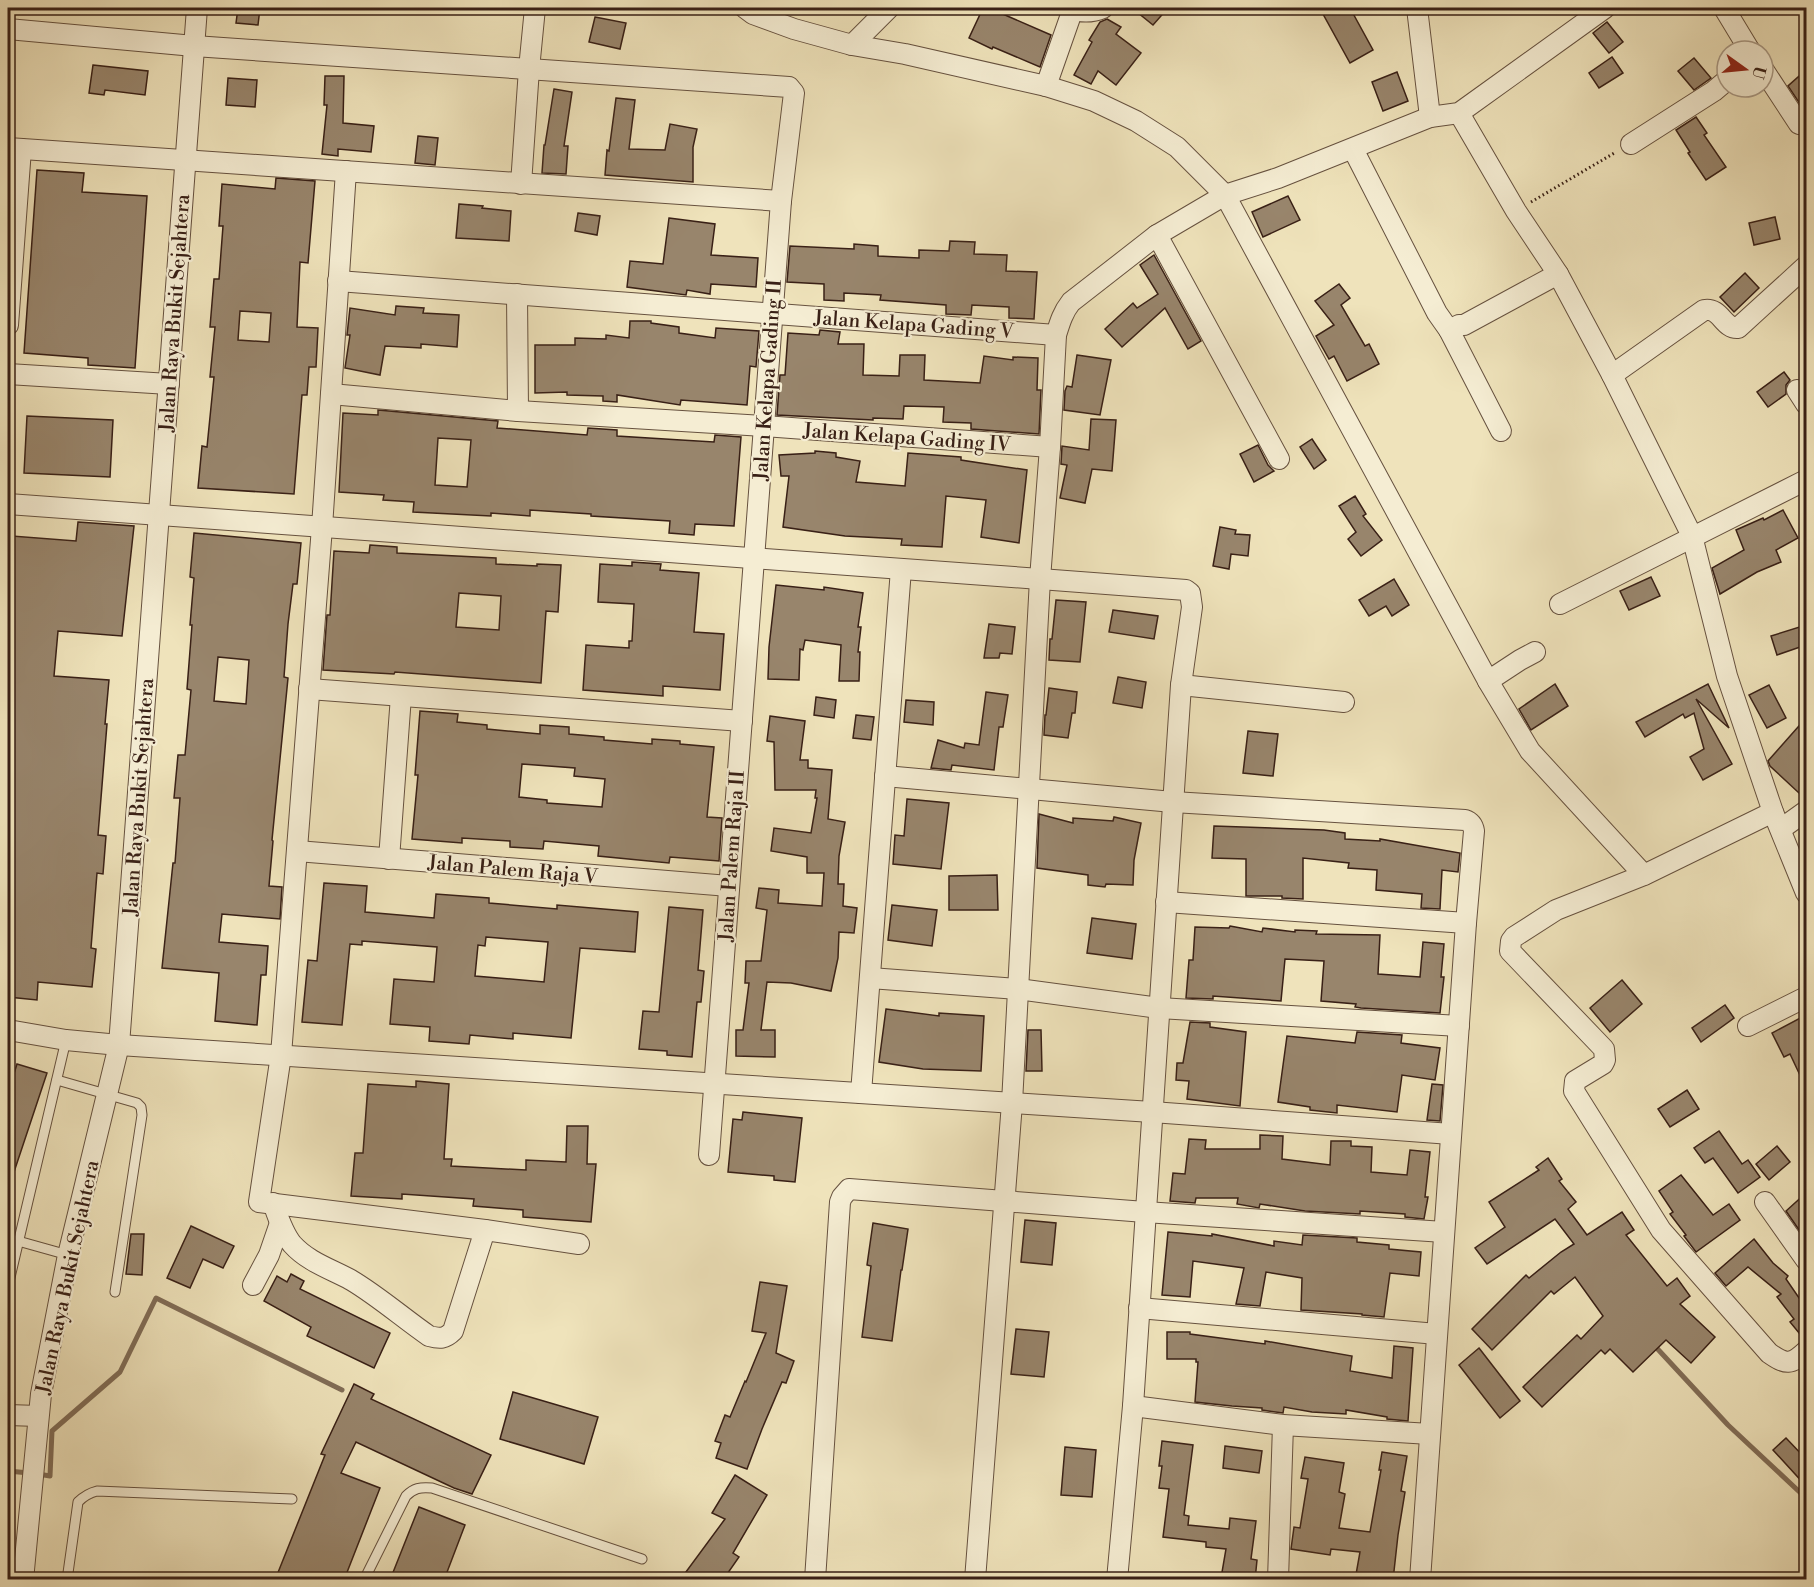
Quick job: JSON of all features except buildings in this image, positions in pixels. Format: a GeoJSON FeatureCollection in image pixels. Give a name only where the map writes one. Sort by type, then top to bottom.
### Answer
{"type":"FeatureCollection","features":[{"type":"Feature","properties":{"kind":"street","name":"Jalan Raya Bukit Sejahtera"},"geometry":{"type":"LineString","coordinates":[[23,1580],[37,1422],[68,1255],[119,1045],[197,8]]}},
{"type":"Feature","properties":{"kind":"street"},"geometry":{"type":"LineString","coordinates":[[521,184],[535,8]]}},
{"type":"Feature","properties":{"kind":"street"},"geometry":{"type":"LineString","coordinates":[[745,8],[753,14],[852,45],[905,54],[1046,86],[1094,101],[1136,121],[1177,147],[1225,195],[1488,681],[1530,751],[1644,875]]}},
{"type":"Feature","properties":{"kind":"street"},"geometry":{"type":"LineString","coordinates":[[852,45],[889,8]]}},
{"type":"Feature","properties":{"kind":"street"},"geometry":{"type":"LineString","coordinates":[[1046,86],[1071,8],[1083,12],[1103,8]]}},
{"type":"Feature","properties":{"kind":"street"},"geometry":{"type":"LineString","coordinates":[[1417,8],[1430,117]]}},
{"type":"Feature","properties":{"kind":"street"},"geometry":{"type":"LineString","coordinates":[[975,1580],[1012,1103],[1040,579],[1056,335],[1065,310],[1071,302],[1157,235],[1225,195],[1278,178],[1430,117],[1459,113],[1603,8]]}},
{"type":"Feature","properties":{"kind":"street"},"geometry":{"type":"LineString","coordinates":[[1724,8],[1743,39]]}},
{"type":"Feature","properties":{"kind":"street"},"geometry":{"type":"LineString","coordinates":[[8,29],[195,46],[529,69]]}},
{"type":"Feature","properties":{"kind":"street","name":"Jalan Kelapa Gading II"},"geometry":{"type":"LineString","coordinates":[[529,69],[789,87],[794,93],[781,201],[754,558]]}},
{"type":"Feature","properties":{"kind":"street"},"geometry":{"type":"LineString","coordinates":[[1775,87],[1799,124]]}},
{"type":"Feature","properties":{"kind":"street"},"geometry":{"type":"LineString","coordinates":[[1631,144],[1715,90]]}},
{"type":"Feature","properties":{"kind":"street"},"geometry":{"type":"LineString","coordinates":[[1459,113],[1516,210],[1558,274],[1612,375],[1692,536],[1727,676],[1777,821],[1806,893]]}},
{"type":"Feature","properties":{"kind":"street"},"geometry":{"type":"LineString","coordinates":[[8,326],[14,149],[781,201]]}},
{"type":"Feature","properties":{"kind":"street"},"geometry":{"type":"LineString","coordinates":[[1353,149],[1437,314],[1449,330],[1501,431]]}},
{"type":"Feature","properties":{"kind":"street"},"geometry":{"type":"LineString","coordinates":[[346,171],[322,527],[281,1055],[259,1202],[579,1244]]}},
{"type":"Feature","properties":{"kind":"street"},"geometry":{"type":"LineString","coordinates":[[1157,235],[1279,459]]}},
{"type":"Feature","properties":{"kind":"street"},"geometry":{"type":"LineString","coordinates":[[1612,375],[1704,310],[1714,311],[1730,327],[1738,328],[1806,266]]}},
{"type":"Feature","properties":{"kind":"street"},"geometry":{"type":"LineString","coordinates":[[1449,330],[1464,325],[1558,274]]}},
{"type":"Feature","properties":{"kind":"street","name":"Jalan Kelapa Gading V"},"geometry":{"type":"LineString","coordinates":[[338,281],[1056,335]]}},
{"type":"Feature","properties":{"kind":"street"},"geometry":{"type":"LineString","coordinates":[[517,294],[518,411]]}},
{"type":"Feature","properties":{"kind":"street"},"geometry":{"type":"LineString","coordinates":[[8,374],[169,384]]}},
{"type":"Feature","properties":{"kind":"street","name":"Jalan Kelapa Gading IV"},"geometry":{"type":"LineString","coordinates":[[331,394],[518,411],[1050,447]]}},
{"type":"Feature","properties":{"kind":"street"},"geometry":{"type":"LineString","coordinates":[[1560,604],[1806,480]]}},
{"type":"Feature","properties":{"kind":"street"},"geometry":{"type":"LineString","coordinates":[[8,504],[901,568],[1186,590],[1190,593],[1192,607],[1181,685],[1133,1406],[1117,1580]]}},
{"type":"Feature","properties":{"kind":"street","name":"Jalan Palem Raja II"},"geometry":{"type":"LineString","coordinates":[[709,1155],[754,558]]}},
{"type":"Feature","properties":{"kind":"street"},"geometry":{"type":"LineString","coordinates":[[861,1093],[901,568]]}},
{"type":"Feature","properties":{"kind":"street"},"geometry":{"type":"LineString","coordinates":[[1488,681],[1535,652]]}},
{"type":"Feature","properties":{"kind":"street"},"geometry":{"type":"LineString","coordinates":[[1181,685],[1344,702]]}},
{"type":"Feature","properties":{"kind":"street"},"geometry":{"type":"LineString","coordinates":[[309,689],[742,721]]}},
{"type":"Feature","properties":{"kind":"street"},"geometry":{"type":"LineString","coordinates":[[389,859],[401,696]]}},
{"type":"Feature","properties":{"kind":"street"},"geometry":{"type":"LineString","coordinates":[[885,776],[1173,802],[1470,822],[1474,831],[1420,1580]]}},
{"type":"Feature","properties":{"kind":"street"},"geometry":{"type":"LineString","coordinates":[[1806,811],[1556,910],[1510,941],[1510,951],[1604,1049],[1603,1064],[1575,1082],[1574,1091],[1661,1230],[1769,1353],[1786,1362],[1795,1361],[1806,1351]]}},
{"type":"Feature","properties":{"kind":"street","name":"Jalan Palem Raja V"},"geometry":{"type":"LineString","coordinates":[[297,851],[729,886]]}},
{"type":"Feature","properties":{"kind":"street"},"geometry":{"type":"LineString","coordinates":[[1166,902],[1466,922]]}},
{"type":"Feature","properties":{"kind":"street"},"geometry":{"type":"LineString","coordinates":[[870,978],[1018,989],[1159,1008],[1459,1026]]}},
{"type":"Feature","properties":{"kind":"street"},"geometry":{"type":"LineString","coordinates":[[1748,1026],[1806,997]]}},
{"type":"Feature","properties":{"kind":"street"},"geometry":{"type":"LineString","coordinates":[[8,1030],[66,1040],[119,1045],[1152,1112],[1451,1134]]}},
{"type":"Feature","properties":{"kind":"street"},"geometry":{"type":"LineString","coordinates":[[816,1580],[819,1503],[830,1384],[842,1197],[849,1189],[1444,1232]]}},
{"type":"Feature","properties":{"kind":"street"},"geometry":{"type":"LineString","coordinates":[[1765,1202],[1806,1260]]}},
{"type":"Feature","properties":{"kind":"street"},"geometry":{"type":"LineString","coordinates":[[273,1203],[290,1242],[300,1252],[351,1281],[429,1336],[439,1339],[447,1337],[453,1331],[485,1230]]}},
{"type":"Feature","properties":{"kind":"street"},"geometry":{"type":"LineString","coordinates":[[253,1285],[269,1255],[280,1223]]}},
{"type":"Feature","properties":{"kind":"street"},"geometry":{"type":"LineString","coordinates":[[1139,1308],[1437,1335]]}},
{"type":"Feature","properties":{"kind":"street"},"geometry":{"type":"LineString","coordinates":[[1133,1406],[1283,1425],[1430,1434]]}},
{"type":"Feature","properties":{"kind":"street"},"geometry":{"type":"LineString","coordinates":[[8,1415],[37,1422]]}},
{"type":"Feature","properties":{"kind":"street"},"geometry":{"type":"LineString","coordinates":[[1278,1580],[1283,1425]]}},
{"type":"Feature","properties":{"kind":"lane"},"geometry":{"type":"LineString","coordinates":[[8,1286],[66,1040]]}},
{"type":"Feature","properties":{"kind":"lane"},"geometry":{"type":"LineString","coordinates":[[57,1080],[137,1103],[141,1107],[115,1292]]}},
{"type":"Feature","properties":{"kind":"lane"},"geometry":{"type":"LineString","coordinates":[[18,1241],[68,1255]]}},
{"type":"Feature","properties":{"kind":"lane"},"geometry":{"type":"LineString","coordinates":[[364,1580],[406,1496],[412,1490],[420,1487],[432,1488],[642,1559]]}},
{"type":"Feature","properties":{"kind":"lane"},"geometry":{"type":"LineString","coordinates":[[67,1580],[78,1502],[89,1493],[97,1491],[292,1498]]}},
{"type":"Feature","properties":{"kind":"path"},"geometry":{"type":"LineString","coordinates":[[1516,210],[1631,144]]}},
{"type":"Feature","properties":{"kind":"waterway"},"geometry":{"type":"LineString","coordinates":[[38,1474],[50,1476],[52,1431],[120,1372],[156,1298],[342,1390]]}},
{"type":"Feature","properties":{"kind":"waterway"},"geometry":{"type":"LineString","coordinates":[[1653,1344],[1728,1425],[1806,1498]]}},
{"type":"Feature","properties":{"kind":"waterway"},"geometry":{"type":"LineString","coordinates":[[8,1471],[29,1473]]}}]}
